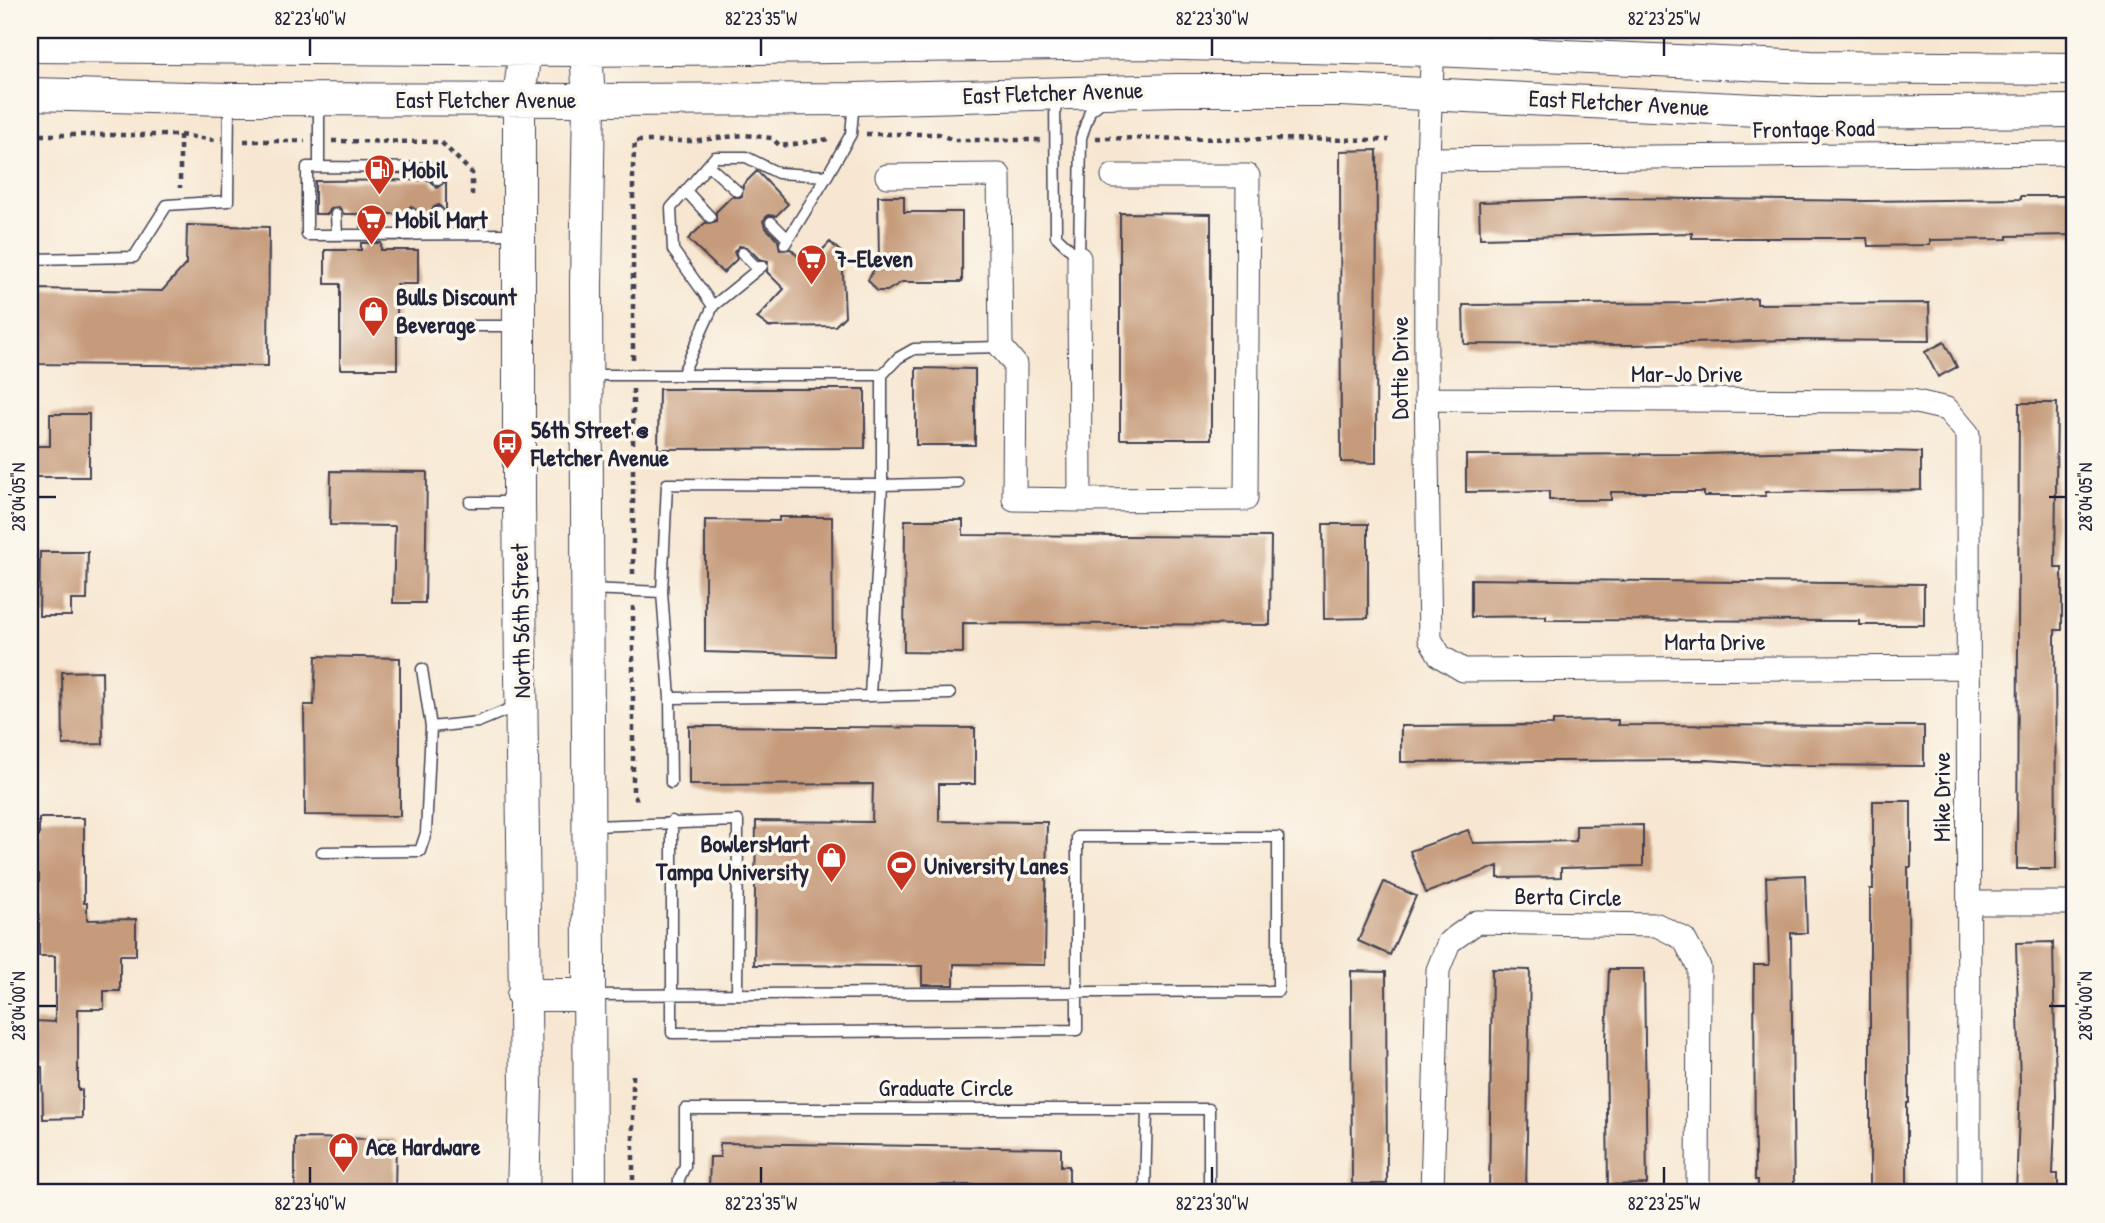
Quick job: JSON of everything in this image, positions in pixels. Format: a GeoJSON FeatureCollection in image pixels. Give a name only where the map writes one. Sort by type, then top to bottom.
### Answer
{"type":"FeatureCollection","features":[{"type":"Feature","properties":{"kind":"main road","name":"East Fletcher Avenue"},"geometry":{"type":"LineString","coordinates":[[30,46],[586,50],[1142,43],[1433,50],[1811,67],[2075,69]]}},
{"type":"Feature","properties":{"kind":"main road","name":"North 56th Street"},"geometry":{"type":"LineString","coordinates":[[523,1193],[526,1089],[519,503],[519,99],[525,49]]}},
{"type":"Feature","properties":{"kind":"main road"},"geometry":{"type":"LineString","coordinates":[[586,50],[589,100],[587,375],[590,1193]]}},
{"type":"Feature","properties":{"kind":"main road","name":"East Fletcher Avenue"},"geometry":{"type":"LineString","coordinates":[[30,94],[229,99],[589,100],[855,99],[1114,91],[1341,90],[1818,113],[2075,111]]}},
{"type":"Feature","properties":{"kind":"main road"},"geometry":{"type":"LineString","coordinates":[[523,995],[589,995]]}},
{"type":"Feature","properties":{"kind":"main road"},"geometry":{"type":"LineString","coordinates":[[526,1089],[536,1122],[537,1193]]}},
{"type":"Feature","properties":{"kind":"street","name":"Dottie Drive"},"geometry":{"type":"LineString","coordinates":[[1433,50],[1427,159],[1426,399],[1430,639],[1440,656],[1463,670]]}},
{"type":"Feature","properties":{"kind":"street","name":"Frontage Road"},"geometry":{"type":"LineString","coordinates":[[1427,159],[2075,153]]}},
{"type":"Feature","properties":{"kind":"street"},"geometry":{"type":"LineString","coordinates":[[887,176],[999,175],[1001,347],[1015,364],[1014,499],[1245,499],[1248,176],[1113,176]]}},
{"type":"Feature","properties":{"kind":"street"},"geometry":{"type":"LineString","coordinates":[[1079,258],[1080,500]]}},
{"type":"Feature","properties":{"kind":"street","name":"Mar-Jo Drive"},"geometry":{"type":"LineString","coordinates":[[1426,399],[1912,401],[1947,410]]}},
{"type":"Feature","properties":{"kind":"street","name":"Mike Drive"},"geometry":{"type":"LineString","coordinates":[[1947,410],[1968,434],[1969,1193]]}},
{"type":"Feature","properties":{"kind":"street","name":"Marta Drive"},"geometry":{"type":"LineString","coordinates":[[1463,670],[1968,667]]}},
{"type":"Feature","properties":{"kind":"street"},"geometry":{"type":"LineString","coordinates":[[1969,903],[2075,903]]}},
{"type":"Feature","properties":{"kind":"street","name":"Berta Circle"},"geometry":{"type":"LineString","coordinates":[[1432,1193],[1438,970],[1449,942],[1477,922],[1657,925],[1684,939],[1699,967],[1698,1193]]}},
{"type":"Feature","properties":{"kind":"lane"},"geometry":{"type":"LineString","coordinates":[[1079,258],[1081,138],[1090,111],[1114,91]]}},
{"type":"Feature","properties":{"kind":"lane"},"geometry":{"type":"LineString","coordinates":[[1055,93],[1056,236],[1079,258]]}},
{"type":"Feature","properties":{"kind":"lane"},"geometry":{"type":"LineString","coordinates":[[30,259],[134,257],[167,205],[228,201],[229,99]]}},
{"type":"Feature","properties":{"kind":"lane"},"geometry":{"type":"LineString","coordinates":[[319,99],[319,167]]}},
{"type":"Feature","properties":{"kind":"lane"},"geometry":{"type":"LineString","coordinates":[[771,222],[787,241],[851,134],[855,99]]}},
{"type":"Feature","properties":{"kind":"lane"},"geometry":{"type":"LineString","coordinates":[[712,306],[673,250],[671,208],[715,157],[746,157],[778,173],[827,176]]}},
{"type":"Feature","properties":{"kind":"lane"},"geometry":{"type":"LineString","coordinates":[[708,165],[737,191]]}},
{"type":"Feature","properties":{"kind":"lane"},"geometry":{"type":"LineString","coordinates":[[438,180],[438,168],[307,167],[307,235],[519,234]]}},
{"type":"Feature","properties":{"kind":"lane"},"geometry":{"type":"LineString","coordinates":[[336,167],[337,181]]}},
{"type":"Feature","properties":{"kind":"lane"},"geometry":{"type":"LineString","coordinates":[[374,168],[374,181]]}},
{"type":"Feature","properties":{"kind":"lane"},"geometry":{"type":"LineString","coordinates":[[412,168],[412,180]]}},
{"type":"Feature","properties":{"kind":"lane"},"geometry":{"type":"LineString","coordinates":[[686,191],[710,218]]}},
{"type":"Feature","properties":{"kind":"lane"},"geometry":{"type":"LineString","coordinates":[[337,214],[337,235]]}},
{"type":"Feature","properties":{"kind":"lane"},"geometry":{"type":"LineString","coordinates":[[374,214],[374,235]]}},
{"type":"Feature","properties":{"kind":"lane"},"geometry":{"type":"LineString","coordinates":[[412,214],[412,235]]}},
{"type":"Feature","properties":{"kind":"lane"},"geometry":{"type":"LineString","coordinates":[[438,214],[438,234]]}},
{"type":"Feature","properties":{"kind":"lane"},"geometry":{"type":"LineString","coordinates":[[682,375],[712,306],[760,267],[742,253]]}},
{"type":"Feature","properties":{"kind":"lane"},"geometry":{"type":"LineString","coordinates":[[472,326],[521,326]]}},
{"type":"Feature","properties":{"kind":"lane"},"geometry":{"type":"LineString","coordinates":[[870,696],[881,485],[883,375],[898,358],[914,349],[1001,347]]}},
{"type":"Feature","properties":{"kind":"lane"},"geometry":{"type":"LineString","coordinates":[[587,375],[883,375]]}},
{"type":"Feature","properties":{"kind":"lane"},"geometry":{"type":"LineString","coordinates":[[671,783],[670,698],[662,592],[667,484],[958,484]]}},
{"type":"Feature","properties":{"kind":"lane"},"geometry":{"type":"LineString","coordinates":[[470,502],[519,503]]}},
{"type":"Feature","properties":{"kind":"lane"},"geometry":{"type":"LineString","coordinates":[[588,589],[662,592]]}},
{"type":"Feature","properties":{"kind":"lane"},"geometry":{"type":"LineString","coordinates":[[322,852],[420,851],[426,833],[431,727],[422,669]]}},
{"type":"Feature","properties":{"kind":"lane"},"geometry":{"type":"LineString","coordinates":[[670,698],[950,694]]}},
{"type":"Feature","properties":{"kind":"lane"},"geometry":{"type":"LineString","coordinates":[[431,727],[478,722],[523,704]]}},
{"type":"Feature","properties":{"kind":"lane"},"geometry":{"type":"LineString","coordinates":[[589,995],[672,994],[1076,993],[1278,991],[1278,837],[1076,837],[1076,993],[1077,1030],[672,1033],[672,994],[671,821]]}},
{"type":"Feature","properties":{"kind":"lane"},"geometry":{"type":"LineString","coordinates":[[588,826],[649,826],[671,821],[738,821],[737,994]]}},
{"type":"Feature","properties":{"kind":"lane"},"geometry":{"type":"LineString","coordinates":[[1145,1193],[1147,1108]]}},
{"type":"Feature","properties":{"kind":"lane","name":"Graduate Circle"},"geometry":{"type":"LineString","coordinates":[[678,1193],[679,1178],[685,1166],[685,1109],[1147,1108],[1209,1108],[1209,1193]]}},
{"type":"Feature","properties":{"kind":"path"},"geometry":{"type":"LineString","coordinates":[[886,134],[939,134],[953,140],[1056,140]]}},
{"type":"Feature","properties":{"kind":"path"},"geometry":{"type":"LineString","coordinates":[[30,135],[180,135],[228,141],[441,142],[472,173],[472,198]]}},
{"type":"Feature","properties":{"kind":"path"},"geometry":{"type":"LineString","coordinates":[[180,135],[180,188]]}},
{"type":"Feature","properties":{"kind":"path"},"geometry":{"type":"LineString","coordinates":[[1081,138],[1388,140]]}},
{"type":"Feature","properties":{"kind":"path"},"geometry":{"type":"LineString","coordinates":[[633,1075],[633,1193]]}},
{"type":"Feature","properties":{"kind":"building"},"geometry":{"type":"Polygon","coordinates":[[[1377,150],[1376,463],[1341,462],[1340,151],[1377,150]]]}},
{"type":"Feature","properties":{"kind":"building"},"geometry":{"type":"Polygon","coordinates":[[[757,171],[788,204],[776,216],[768,215],[763,221],[765,227],[778,240],[780,250],[791,249],[807,266],[830,242],[842,253],[845,316],[835,326],[769,327],[757,318],[784,289],[767,272],[768,261],[759,259],[747,247],[739,246],[734,252],[737,259],[723,273],[688,239],[705,223],[716,222],[716,212],[731,197],[742,197],[743,185],[757,171]]]}},
{"type":"Feature","properties":{"kind":"building","name":"Mobil"},"geometry":{"type":"Polygon","coordinates":[[[430,180],[437,188],[446,181],[446,213],[439,205],[434,207],[430,214],[420,214],[411,206],[404,214],[382,214],[373,206],[367,211],[366,227],[361,227],[361,214],[344,214],[339,207],[331,208],[328,214],[315,214],[315,181],[430,180]]]}},
{"type":"Feature","properties":{"kind":"building"},"geometry":{"type":"Polygon","coordinates":[[[878,196],[904,196],[904,212],[962,212],[962,282],[902,282],[887,291],[877,291],[868,280],[879,260],[878,196]]]}},
{"type":"Feature","properties":{"kind":"building"},"geometry":{"type":"Polygon","coordinates":[[[2021,196],[2075,196],[2075,235],[1930,240],[1930,245],[1868,246],[1867,238],[1692,238],[1692,233],[1480,238],[1479,202],[1619,198],[1866,201],[2021,199],[2021,196]]]}},
{"type":"Feature","properties":{"kind":"building"},"geometry":{"type":"Polygon","coordinates":[[[1120,213],[1211,214],[1211,439],[1120,439],[1120,213]]]}},
{"type":"Feature","properties":{"kind":"building"},"geometry":{"type":"Polygon","coordinates":[[[187,225],[269,227],[268,366],[33,364],[34,289],[162,291],[186,264],[187,225]]]}},
{"type":"Feature","properties":{"kind":"building"},"geometry":{"type":"Polygon","coordinates":[[[361,243],[381,243],[381,250],[418,250],[418,284],[397,284],[397,369],[340,369],[340,284],[325,284],[325,250],[361,250],[361,243]]]}},
{"type":"Feature","properties":{"kind":"building"},"geometry":{"type":"Polygon","coordinates":[[[1757,298],[1757,304],[1929,303],[1930,341],[1464,344],[1463,305],[1709,303],[1757,298]]]}},
{"type":"Feature","properties":{"kind":"building"},"geometry":{"type":"Polygon","coordinates":[[[1944,342],[1957,367],[1938,377],[1925,352],[1944,342]]]}},
{"type":"Feature","properties":{"kind":"building"},"geometry":{"type":"Polygon","coordinates":[[[916,368],[975,369],[975,445],[916,445],[916,368]]]}},
{"type":"Feature","properties":{"kind":"building"},"geometry":{"type":"Polygon","coordinates":[[[659,389],[865,389],[865,448],[658,449],[659,389]]]}},
{"type":"Feature","properties":{"kind":"building"},"geometry":{"type":"Polygon","coordinates":[[[2019,403],[2057,403],[2055,568],[2062,568],[2062,630],[2055,630],[2056,869],[2017,869],[2019,403]]]}},
{"type":"Feature","properties":{"kind":"building"},"geometry":{"type":"Polygon","coordinates":[[[50,414],[89,414],[89,477],[31,477],[31,446],[50,446],[50,414]]]}},
{"type":"Feature","properties":{"kind":"building"},"geometry":{"type":"Polygon","coordinates":[[[1845,450],[1921,452],[1921,490],[1765,492],[1766,496],[1704,496],[1704,492],[1611,492],[1611,500],[1549,500],[1549,491],[1466,492],[1466,455],[1704,454],[1845,450]]]}},
{"type":"Feature","properties":{"kind":"building"},"geometry":{"type":"Polygon","coordinates":[[[331,471],[427,472],[425,603],[393,603],[395,526],[330,525],[331,471]]]}},
{"type":"Feature","properties":{"kind":"building"},"geometry":{"type":"Polygon","coordinates":[[[779,517],[832,517],[833,656],[705,652],[705,520],[779,521],[779,517]]]}},
{"type":"Feature","properties":{"kind":"building"},"geometry":{"type":"Polygon","coordinates":[[[905,520],[963,520],[963,535],[1271,537],[1270,625],[963,623],[963,653],[904,652],[905,520]]]}},
{"type":"Feature","properties":{"kind":"building"},"geometry":{"type":"Polygon","coordinates":[[[1323,524],[1368,524],[1368,618],[1324,619],[1323,524]]]}},
{"type":"Feature","properties":{"kind":"building"},"geometry":{"type":"Polygon","coordinates":[[[40,552],[88,552],[87,600],[71,600],[71,616],[39,616],[40,552]]]}},
{"type":"Feature","properties":{"kind":"building"},"geometry":{"type":"Polygon","coordinates":[[[1471,579],[1924,584],[1924,625],[1859,625],[1859,621],[1546,620],[1546,616],[1471,617],[1471,579]]]}},
{"type":"Feature","properties":{"kind":"building"},"geometry":{"type":"Polygon","coordinates":[[[316,656],[400,658],[400,816],[305,815],[304,705],[314,705],[316,656]]]}},
{"type":"Feature","properties":{"kind":"building"},"geometry":{"type":"Polygon","coordinates":[[[102,671],[103,744],[63,745],[62,672],[102,671]]]}},
{"type":"Feature","properties":{"kind":"building"},"geometry":{"type":"Polygon","coordinates":[[[1618,720],[1618,725],[1924,726],[1924,766],[1783,765],[1707,760],[1401,762],[1401,726],[1553,725],[1553,721],[1618,720]]]}},
{"type":"Feature","properties":{"kind":"building","name":"University Lanes"},"geometry":{"type":"Polygon","coordinates":[[[689,726],[975,728],[975,784],[939,784],[939,821],[1047,822],[1045,965],[954,964],[954,985],[922,985],[922,966],[754,965],[756,821],[872,822],[873,784],[689,785],[689,726]]]}},
{"type":"Feature","properties":{"kind":"building"},"geometry":{"type":"Polygon","coordinates":[[[1873,801],[1911,801],[1911,867],[1908,867],[1907,1193],[1870,1193],[1870,889],[1873,889],[1873,801]]]}},
{"type":"Feature","properties":{"kind":"building"},"geometry":{"type":"Polygon","coordinates":[[[39,818],[84,818],[84,903],[87,903],[87,920],[136,919],[136,955],[120,955],[120,991],[104,991],[104,1009],[78,1009],[78,1090],[82,1090],[82,1118],[43,1119],[42,1067],[30,1067],[30,1036],[35,1036],[35,1021],[55,1022],[55,956],[39,956],[39,874],[30,874],[30,836],[39,836],[39,818]]]}},
{"type":"Feature","properties":{"kind":"building"},"geometry":{"type":"Polygon","coordinates":[[[1643,825],[1643,866],[1561,868],[1561,877],[1498,878],[1498,866],[1426,893],[1410,851],[1468,830],[1473,843],[1576,841],[1576,826],[1643,825]]]}},
{"type":"Feature","properties":{"kind":"building"},"geometry":{"type":"Polygon","coordinates":[[[1805,875],[1807,933],[1791,933],[1794,1193],[1758,1193],[1758,1180],[1755,1180],[1754,965],[1769,965],[1766,877],[1805,875]]]}},
{"type":"Feature","properties":{"kind":"building"},"geometry":{"type":"Polygon","coordinates":[[[1384,882],[1416,896],[1390,955],[1358,941],[1384,882]]]}},
{"type":"Feature","properties":{"kind":"building"},"geometry":{"type":"Polygon","coordinates":[[[2053,942],[2056,1096],[2053,1174],[2058,1174],[2058,1193],[2016,1193],[2020,1084],[2016,943],[2053,942]]]}},
{"type":"Feature","properties":{"kind":"building"},"geometry":{"type":"Polygon","coordinates":[[[1492,969],[1530,970],[1526,1193],[1489,1193],[1492,969]]]}},
{"type":"Feature","properties":{"kind":"building"},"geometry":{"type":"Polygon","coordinates":[[[1609,969],[1644,969],[1647,1184],[1608,1185],[1606,1040],[1609,969]]]}},
{"type":"Feature","properties":{"kind":"building"},"geometry":{"type":"Polygon","coordinates":[[[1351,971],[1386,972],[1387,1184],[1352,1184],[1351,971]]]}},
{"type":"Feature","properties":{"kind":"building"},"geometry":{"type":"Polygon","coordinates":[[[295,1138],[396,1139],[395,1193],[295,1193],[295,1138]]]}},
{"type":"Feature","properties":{"kind":"building"},"geometry":{"type":"Polygon","coordinates":[[[720,1143],[1061,1148],[1061,1166],[1069,1166],[1069,1193],[986,1193],[986,1185],[936,1185],[936,1193],[719,1193],[719,1190],[709,1189],[710,1157],[720,1157],[720,1143]]]}},
{"type":"Feature","properties":{"kind":"place","name":"Mobil"},"geometry":{"type":"Point","coordinates":[379,197]}},
{"type":"Feature","properties":{"kind":"place","name":"Mobil Mart"},"geometry":{"type":"Point","coordinates":[372,247]}},
{"type":"Feature","properties":{"kind":"place","name":"7-Eleven"},"geometry":{"type":"Point","coordinates":[812,286]}},
{"type":"Feature","properties":{"kind":"place","name":"Bulls Discount Beverage"},"geometry":{"type":"Point","coordinates":[373,338]}},
{"type":"Feature","properties":{"kind":"place","name":"56th Street @ Fletcher Avenue"},"geometry":{"type":"Point","coordinates":[508,471]}},
{"type":"Feature","properties":{"kind":"place","name":"BowlersMart Tampa University"},"geometry":{"type":"Point","coordinates":[832,885]}},
{"type":"Feature","properties":{"kind":"place","name":"University Lanes"},"geometry":{"type":"Point","coordinates":[901,893]}},
{"type":"Feature","properties":{"kind":"place","name":"Ace Hardware"},"geometry":{"type":"Point","coordinates":[343,1174]}}]}
